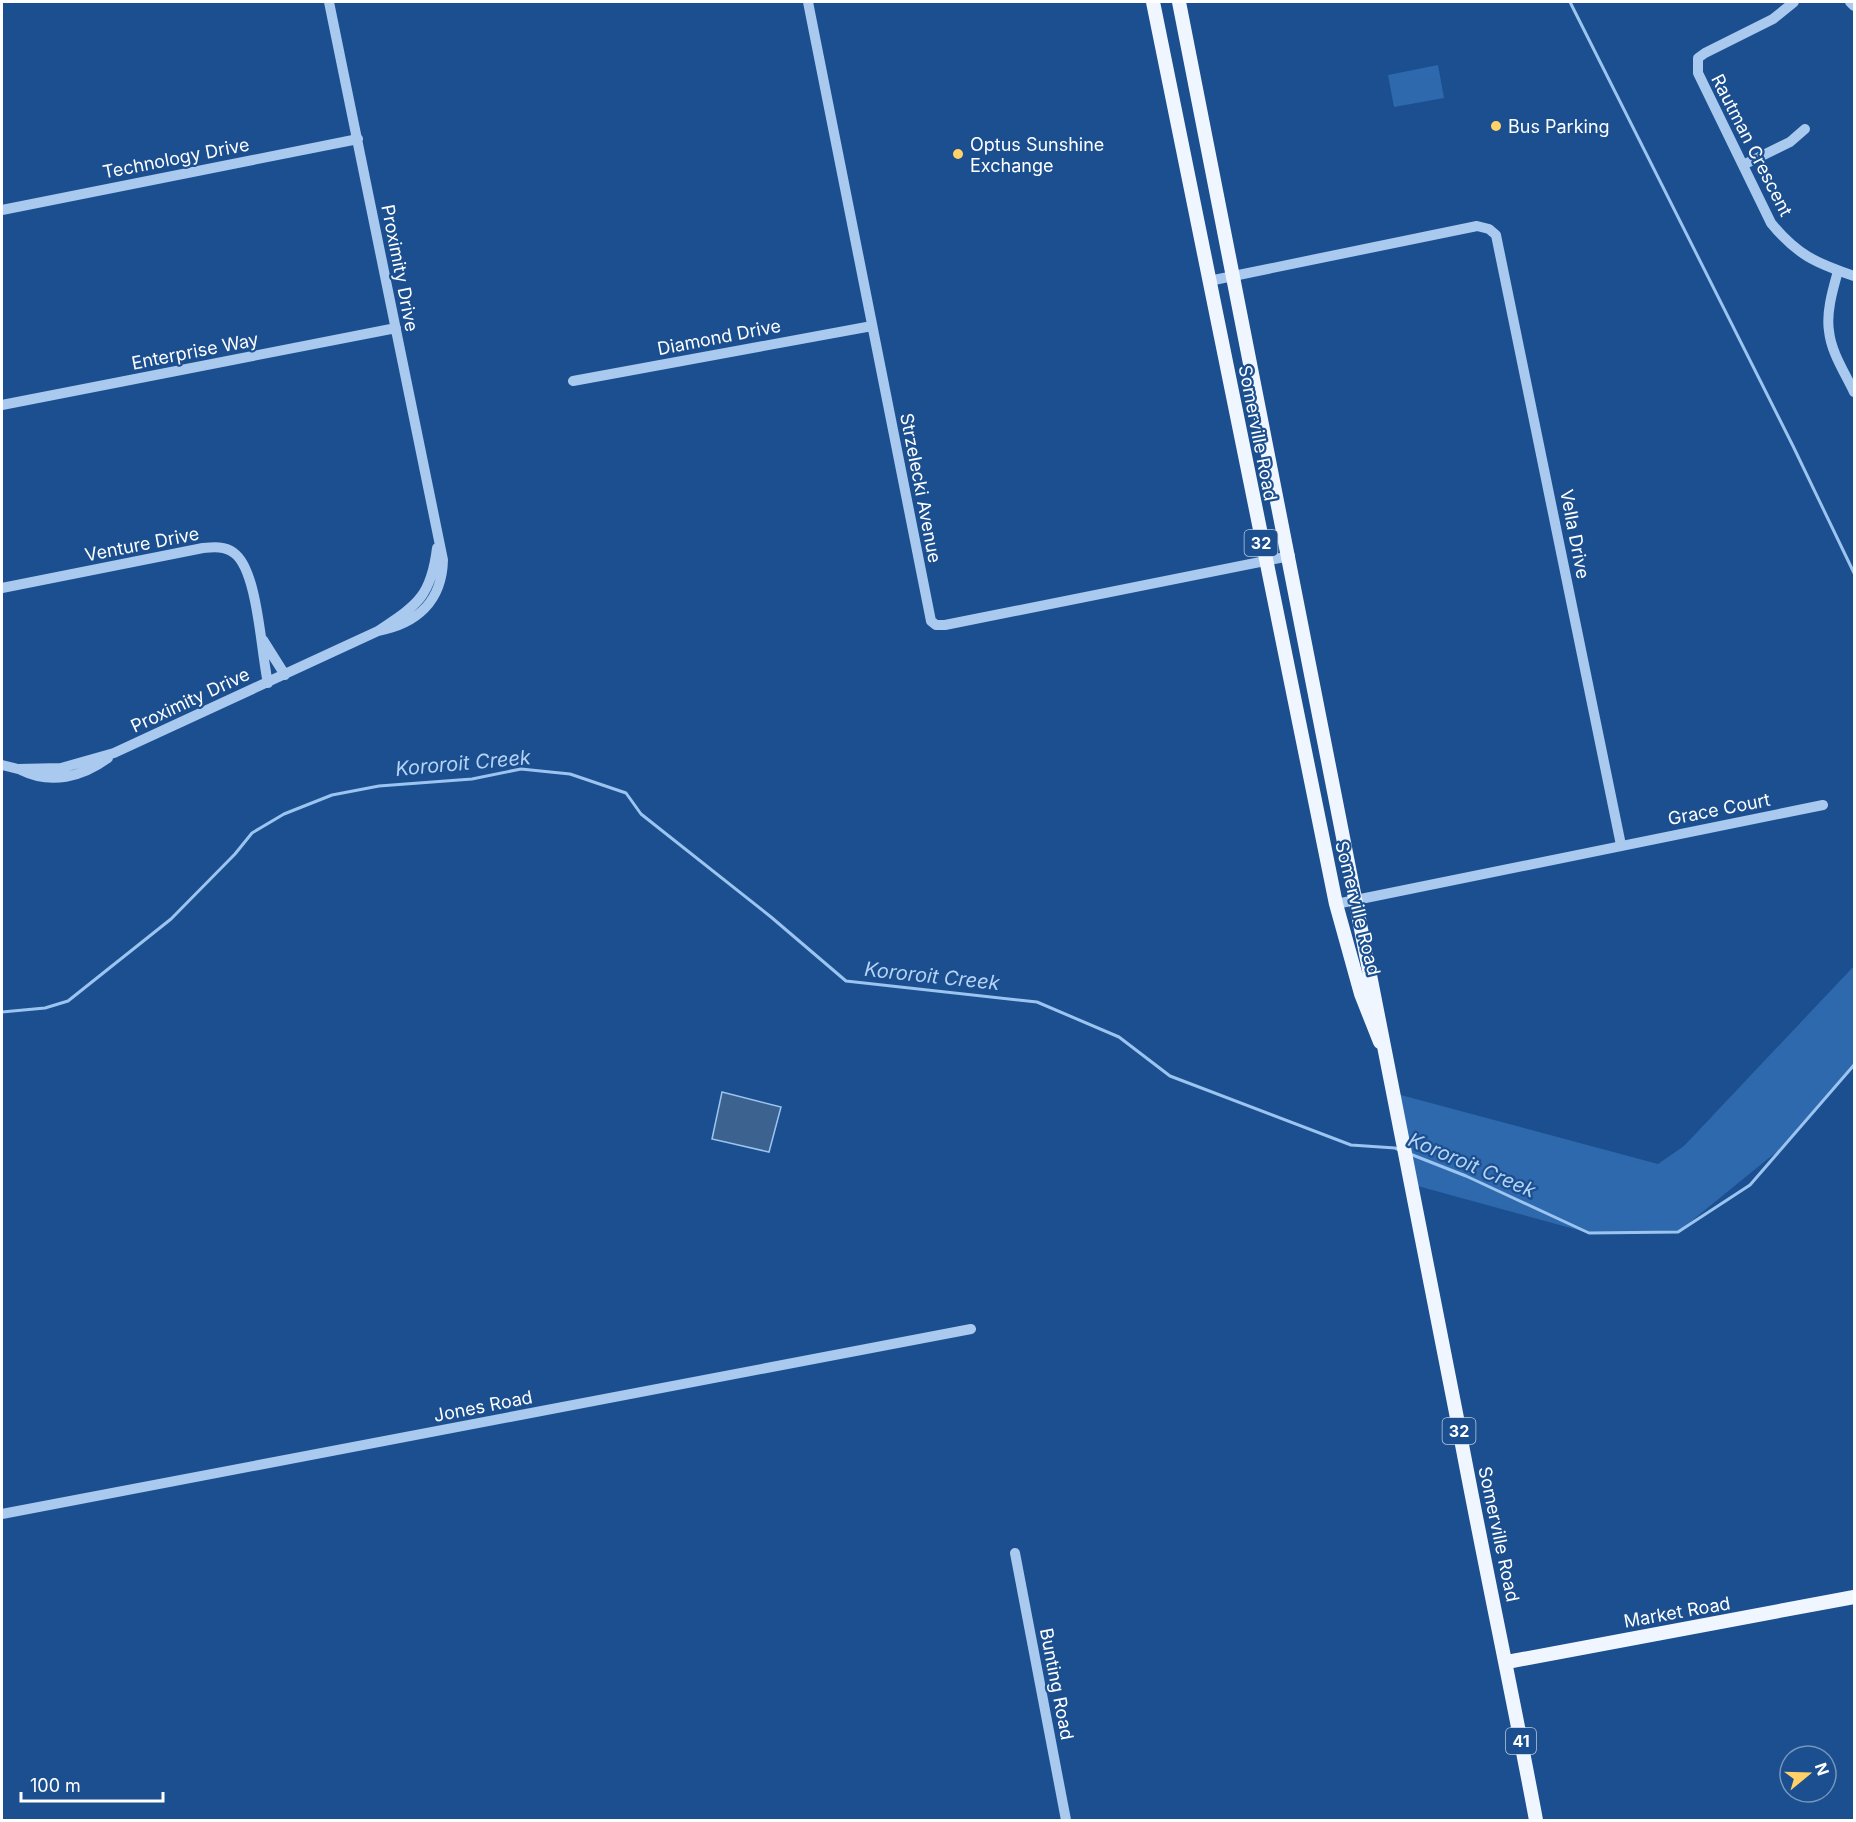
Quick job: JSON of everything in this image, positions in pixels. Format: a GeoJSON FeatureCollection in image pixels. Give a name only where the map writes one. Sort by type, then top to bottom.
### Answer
{"type":"FeatureCollection","features":[{"type":"Feature","properties":{"kind":"main road","name":"Somerville Road"},"geometry":{"type":"LineString","coordinates":[[1153,2],[1336,904],[1361,994],[1394,1078]]}},
{"type":"Feature","properties":{"kind":"main road","name":"Somerville Road"},"geometry":{"type":"LineString","coordinates":[[1179,2],[1394,1078],[1458,1424],[1507,1662],[1536,1821]]}},
{"type":"Feature","properties":{"kind":"main road","name":"Market Road"},"geometry":{"type":"LineString","coordinates":[[1507,1662],[1854,1597]]}},
{"type":"Feature","properties":{"kind":"street","name":"Proximity Drive"},"geometry":{"type":"LineString","coordinates":[[2,765],[18,769],[61,768],[114,753],[378,632],[411,608],[424,594],[432,577],[438,542],[329,2]]}},
{"type":"Feature","properties":{"kind":"street","name":"Strzelecki Avenue"},"geometry":{"type":"LineString","coordinates":[[808,2],[929,617],[936,625],[945,625],[1290,556]]}},
{"type":"Feature","properties":{"kind":"street","name":"Rautman Crescent"},"geometry":{"type":"LineString","coordinates":[[1794,2],[1773,18],[1698,58],[1698,73],[1771,222],[1787,243],[1814,262],[1854,276]]}},
{"type":"Feature","properties":{"kind":"street"},"geometry":{"type":"LineString","coordinates":[[1850,2],[1854,6]]}},
{"type":"Feature","properties":{"kind":"street"},"geometry":{"type":"LineString","coordinates":[[1743,165],[1790,142],[1805,129]]}},
{"type":"Feature","properties":{"kind":"street","name":"Technology Drive"},"geometry":{"type":"LineString","coordinates":[[2,210],[358,139]]}},
{"type":"Feature","properties":{"kind":"street","name":"Vella Drive"},"geometry":{"type":"LineString","coordinates":[[1209,281],[1477,226],[1486,227],[1496,235],[1621,845]]}},
{"type":"Feature","properties":{"kind":"street"},"geometry":{"type":"LineString","coordinates":[[1838,271],[1828,318],[1829,332],[1832,344],[1854,392]]}},
{"type":"Feature","properties":{"kind":"street","name":"Diamond Drive"},"geometry":{"type":"LineString","coordinates":[[573,381],[872,326]]}},
{"type":"Feature","properties":{"kind":"street","name":"Enterprise Way"},"geometry":{"type":"LineString","coordinates":[[2,405],[396,328]]}},
{"type":"Feature","properties":{"kind":"street","name":"Venture Drive"},"geometry":{"type":"LineString","coordinates":[[2,588],[203,548],[228,549],[243,562],[248,573],[262,637],[268,683]]}},
{"type":"Feature","properties":{"kind":"street","name":"Venture Drive"},"geometry":{"type":"LineString","coordinates":[[262,637],[285,675]]}},
{"type":"Feature","properties":{"kind":"street","name":"Grace Court"},"geometry":{"type":"LineString","coordinates":[[1621,845],[1823,805]]}},
{"type":"Feature","properties":{"kind":"street"},"geometry":{"type":"LineString","coordinates":[[1336,904],[1621,845]]}},
{"type":"Feature","properties":{"kind":"street","name":"Jones Road"},"geometry":{"type":"LineString","coordinates":[[2,1514],[971,1329]]}},
{"type":"Feature","properties":{"kind":"street","name":"Bunting Road"},"geometry":{"type":"LineString","coordinates":[[1015,1553],[1066,1821]]}},
{"type":"Feature","properties":{"kind":"shaded area"},"geometry":{"type":"Polygon","coordinates":[[[1438,65],[1444,98],[1394,107],[1388,75],[1438,65]]]}},
{"type":"Feature","properties":{"kind":"shaded area"},"geometry":{"type":"Polygon","coordinates":[[[1854,966],[1854,1064],[1780,1149],[1678,1232],[1589,1233],[1414,1185],[1397,1094],[1658,1164],[1684,1146],[1854,966]]]}},
{"type":"Feature","properties":{"kind":"shaded area"},"geometry":{"type":"Polygon","coordinates":[[[722,1092],[781,1107],[769,1152],[712,1139],[722,1092]]]}},
{"type":"Feature","properties":{"kind":"waterway"},"geometry":{"type":"LineString","coordinates":[[1570,2],[1793,446],[1854,573]]}},
{"type":"Feature","properties":{"kind":"waterway","name":"Kororoit Creek"},"geometry":{"type":"LineString","coordinates":[[2,1012],[45,1008],[68,1001],[171,919],[235,854],[252,833],[284,814],[332,795],[379,786],[472,779],[521,769],[570,774],[626,793],[641,814],[771,917],[846,981],[1037,1002],[1119,1037],[1170,1076],[1351,1145],[1395,1148],[1402,1151]]}},
{"type":"Feature","properties":{"kind":"waterway","name":"Kororoit Creek"},"geometry":{"type":"LineString","coordinates":[[1410,1154],[1466,1176],[1589,1233],[1678,1232],[1750,1185],[1854,1065]]}},
{"type":"Feature","properties":{"kind":"place","name":"Bus Parking"},"geometry":{"type":"Point","coordinates":[1496,126]}},
{"type":"Feature","properties":{"kind":"place","name":"Optus Sunshine Exchange"},"geometry":{"type":"Point","coordinates":[958,154]}}]}
